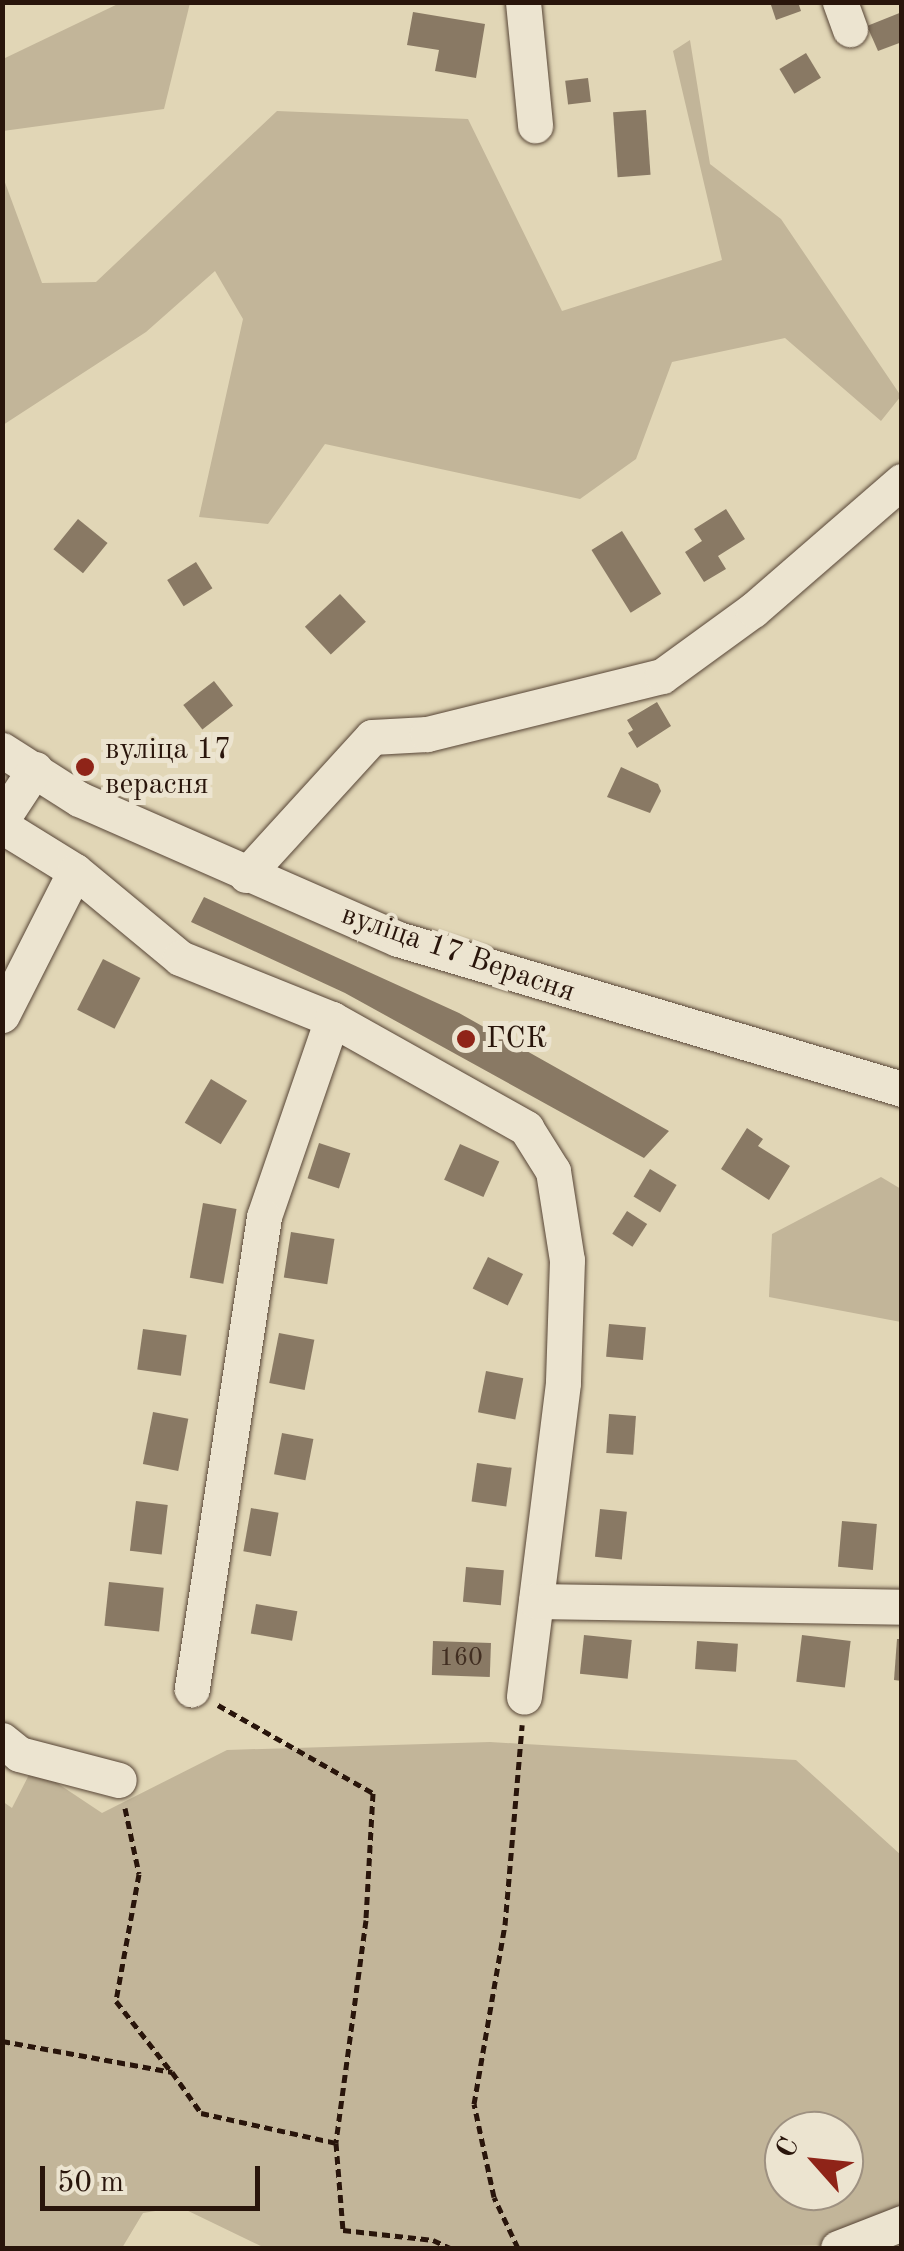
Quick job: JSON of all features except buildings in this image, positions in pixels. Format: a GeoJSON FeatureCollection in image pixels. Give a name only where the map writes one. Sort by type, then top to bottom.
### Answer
{"type":"FeatureCollection","features":[{"type":"Feature","properties":{"kind":"street"},"geometry":{"type":"LineString","coordinates":[[523,2],[535,125]]}},
{"type":"Feature","properties":{"kind":"street"},"geometry":{"type":"LineString","coordinates":[[246,876],[372,736],[426,734],[662,676],[754,610],[902,481]]}},
{"type":"Feature","properties":{"kind":"street","name":"вуліца 17 Верасня"},"geometry":{"type":"LineString","coordinates":[[2,750],[79,799],[246,876],[398,939],[902,1089]]}},
{"type":"Feature","properties":{"kind":"street"},"geometry":{"type":"LineString","coordinates":[[35,769],[2,823],[75,871],[180,958],[332,1019],[526,1128],[553,1171],[568,1260],[564,1348],[524,1697]]}},
{"type":"Feature","properties":{"kind":"street"},"geometry":{"type":"LineString","coordinates":[[2,1015],[75,871]]}},
{"type":"Feature","properties":{"kind":"street"},"geometry":{"type":"LineString","coordinates":[[192,1690],[264,1217],[332,1019]]}},
{"type":"Feature","properties":{"kind":"street"},"geometry":{"type":"LineString","coordinates":[[536,1602],[902,1607]]}},
{"type":"Feature","properties":{"kind":"street"},"geometry":{"type":"LineString","coordinates":[[2,1740],[18,1754],[118,1780]]}},
{"type":"Feature","properties":{"kind":"street"},"geometry":{"type":"LineString","coordinates":[[838,2248],[902,2223]]}},
{"type":"Feature","properties":{"kind":"path"},"geometry":{"type":"LineString","coordinates":[[192,1690],[372,1793],[366,1920],[336,2143],[343,2230],[433,2240],[450,2248]]}},
{"type":"Feature","properties":{"kind":"path"},"geometry":{"type":"LineString","coordinates":[[518,2248],[494,2197],[474,2104],[505,1925],[524,1697]]}},
{"type":"Feature","properties":{"kind":"path"},"geometry":{"type":"LineString","coordinates":[[118,1780],[139,1874],[116,2001],[201,2114],[336,2143]]}},
{"type":"Feature","properties":{"kind":"path"},"geometry":{"type":"LineString","coordinates":[[2,2041],[172,2072]]}},
{"type":"Feature","properties":{"kind":"shaded area"},"geometry":{"type":"Polygon","coordinates":[[[122,2],[190,3],[164,109],[3,131],[3,59],[122,2]]]}},
{"type":"Feature","properties":{"kind":"shaded area"},"geometry":{"type":"Polygon","coordinates":[[[690,40],[710,164],[781,219],[901,396],[881,421],[785,338],[672,362],[636,459],[580,499],[325,444],[268,524],[199,517],[243,319],[215,271],[146,332],[3,425],[3,177],[42,283],[96,282],[277,111],[468,119],[562,311],[722,260],[673,51],[690,40]]]}},
{"type":"Feature","properties":{"kind":"shaded area"},"geometry":{"type":"Polygon","coordinates":[[[881,1177],[901,1189],[901,1322],[769,1297],[772,1234],[881,1177]]]}},
{"type":"Feature","properties":{"kind":"shaded area"},"geometry":{"type":"Polygon","coordinates":[[[490,1742],[796,1760],[901,1855],[901,2245],[265,2248],[180,2207],[143,2213],[122,2248],[3,2248],[2,1801],[12,1808],[33,1767],[102,1813],[227,1750],[490,1742]]]}},
{"type":"Feature","properties":{"kind":"place","name":"вуліца 17 верасня"},"geometry":{"type":"Point","coordinates":[85,767]}},
{"type":"Feature","properties":{"kind":"place","name":"ГСК"},"geometry":{"type":"Point","coordinates":[466,1039]}}]}
